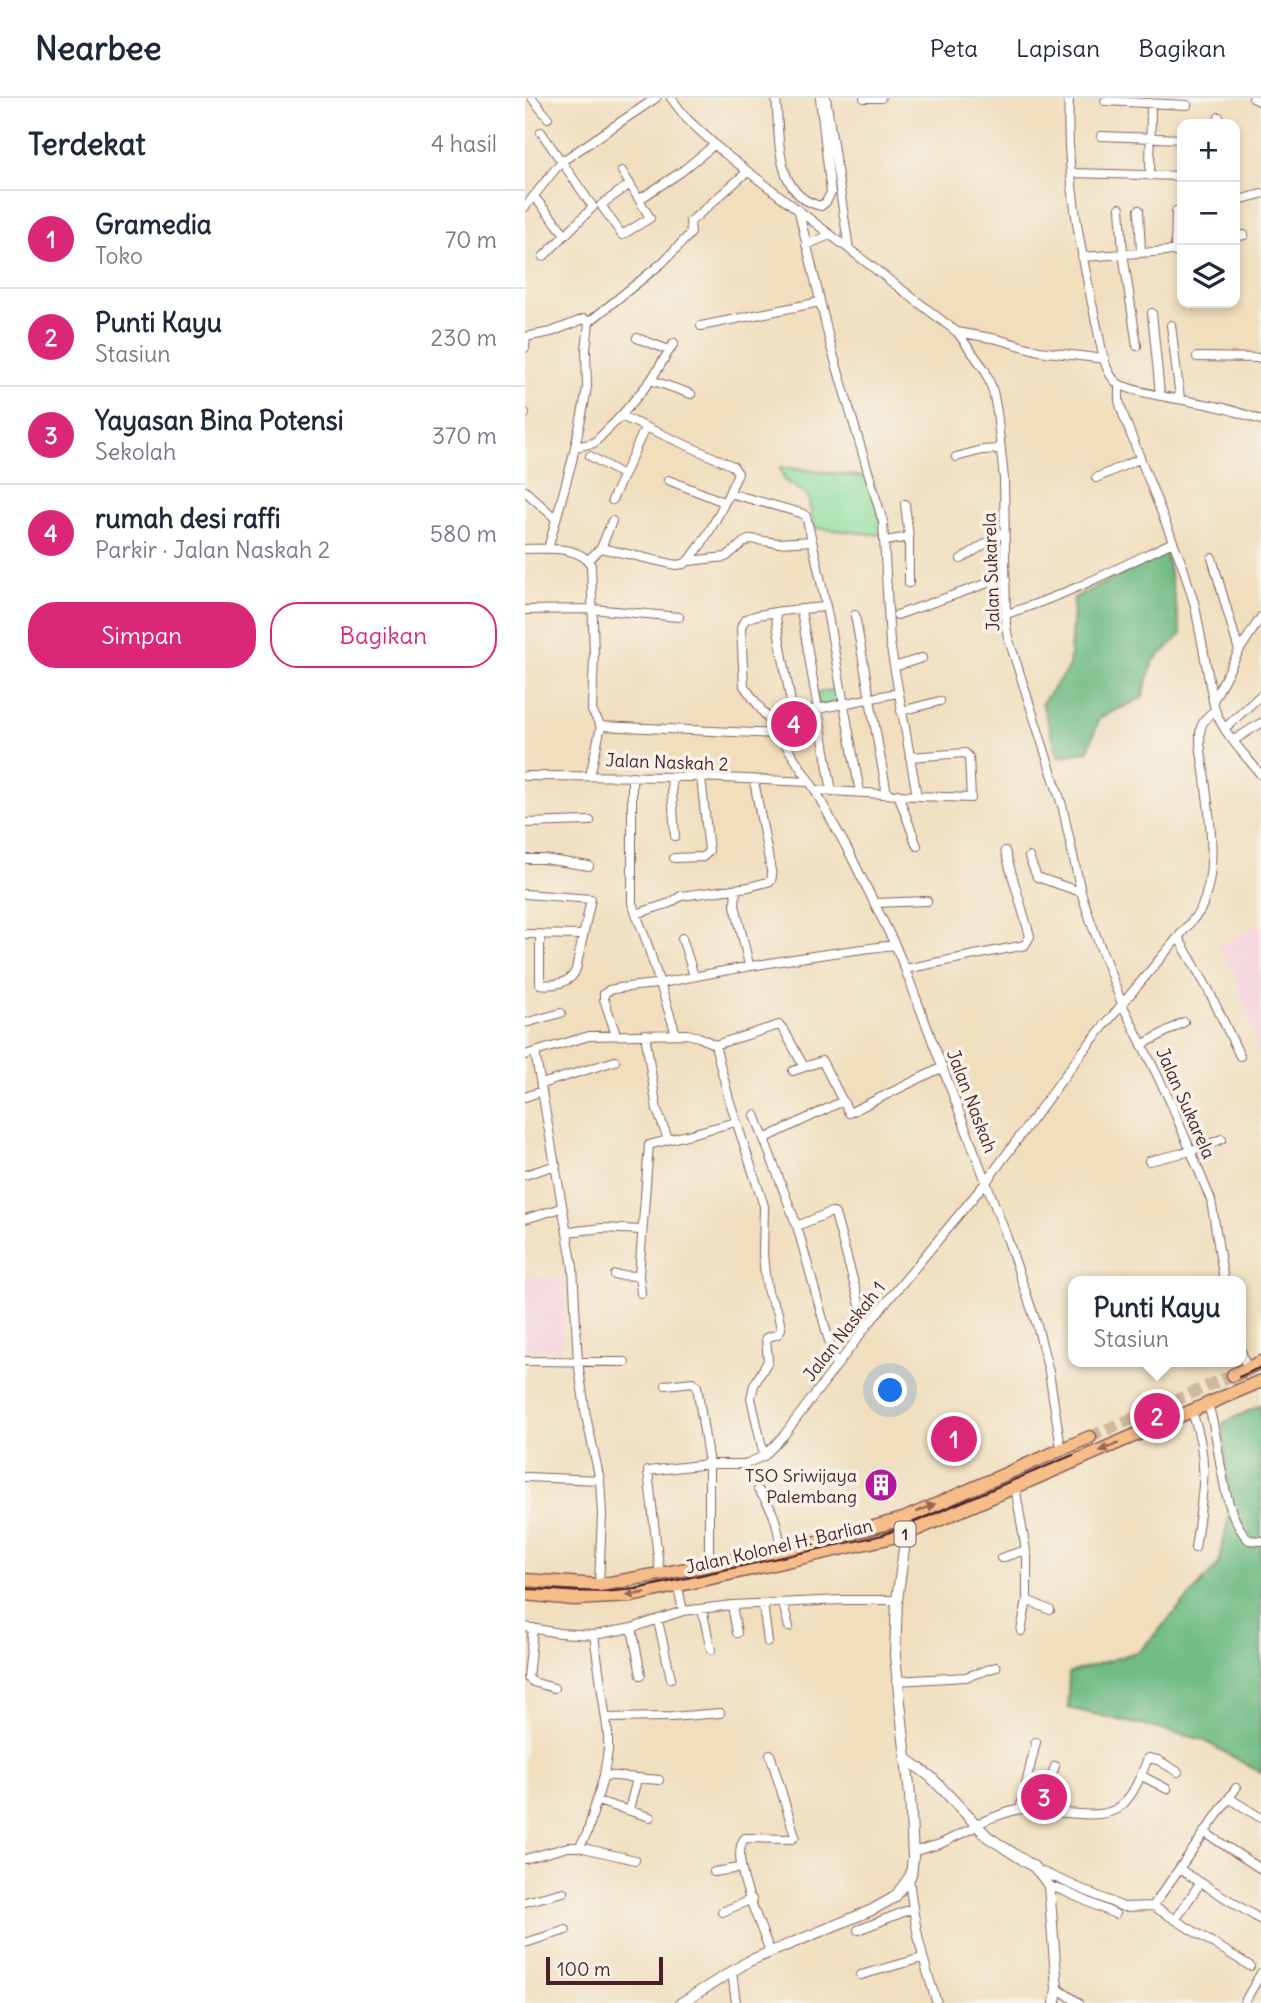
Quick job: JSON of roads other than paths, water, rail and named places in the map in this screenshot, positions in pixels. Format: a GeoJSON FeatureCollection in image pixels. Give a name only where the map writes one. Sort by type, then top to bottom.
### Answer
{"type":"FeatureCollection","features":[{"type":"Feature","properties":{"kind":"highway"},"geometry":{"type":"LineString","coordinates":[[1233,1375],[1261,1362]]}},
{"type":"Feature","properties":{"kind":"highway","name":"Jalan Kolonel H. Barlian"},"geometry":{"type":"LineString","coordinates":[[525,1594],[591,1599],[631,1596],[906,1534],[1261,1381]]}},
{"type":"Feature","properties":{"kind":"highway","name":"1"},"geometry":{"type":"LineString","coordinates":[[525,1580],[599,1585],[781,1552],[903,1519],[1090,1437]]}},
{"type":"Feature","properties":{"kind":"street"},"geometry":{"type":"LineString","coordinates":[[532,98],[548,118]]}},
{"type":"Feature","properties":{"kind":"street"},"geometry":{"type":"LineString","coordinates":[[525,209],[563,164],[656,98]]}},
{"type":"Feature","properties":{"kind":"street","name":"Jalan Sukarela"},"geometry":{"type":"LineString","coordinates":[[671,98],[687,119],[714,145],[957,332],[989,381],[997,412],[1004,479],[1006,614],[1010,646],[1062,805],[1081,892],[1103,957],[1122,1004],[1170,1101],[1211,1200],[1223,1276]]}},
{"type":"Feature","properties":{"kind":"street"},"geometry":{"type":"LineString","coordinates":[[776,98],[784,172],[788,183],[810,203],[821,205],[831,193],[820,98]]}},
{"type":"Feature","properties":{"kind":"street"},"geometry":{"type":"LineString","coordinates":[[826,98],[849,249]]}},
{"type":"Feature","properties":{"kind":"street"},"geometry":{"type":"LineString","coordinates":[[864,98],[881,98]]}},
{"type":"Feature","properties":{"kind":"street"},"geometry":{"type":"LineString","coordinates":[[1069,98],[1068,144],[1083,257],[1105,359],[1119,385],[1122,409],[1139,459],[1173,542],[1195,607],[1214,706],[1225,728],[1261,775]]}},
{"type":"Feature","properties":{"kind":"street"},"geometry":{"type":"LineString","coordinates":[[1252,98],[1261,102]]}},
{"type":"Feature","properties":{"kind":"street"},"geometry":{"type":"LineString","coordinates":[[1105,101],[1187,105]]}},
{"type":"Feature","properties":{"kind":"street"},"geometry":{"type":"LineString","coordinates":[[1150,176],[1151,103]]}},
{"type":"Feature","properties":{"kind":"street"},"geometry":{"type":"LineString","coordinates":[[541,132],[593,207],[543,257]]}},
{"type":"Feature","properties":{"kind":"street"},"geometry":{"type":"LineString","coordinates":[[1101,136],[1177,139]]}},
{"type":"Feature","properties":{"kind":"street"},"geometry":{"type":"LineString","coordinates":[[640,199],[681,172],[714,145]]}},
{"type":"Feature","properties":{"kind":"street"},"geometry":{"type":"LineString","coordinates":[[525,209],[563,164]]}},
{"type":"Feature","properties":{"kind":"street"},"geometry":{"type":"LineString","coordinates":[[622,171],[640,199],[650,218],[622,234],[601,205],[630,184]]}},
{"type":"Feature","properties":{"kind":"street"},"geometry":{"type":"LineString","coordinates":[[548,549],[575,447],[587,387],[586,343],[589,322],[662,263],[691,233],[690,222],[747,172]]}},
{"type":"Feature","properties":{"kind":"street"},"geometry":{"type":"LineString","coordinates":[[1072,173],[1177,176]]}},
{"type":"Feature","properties":{"kind":"street"},"geometry":{"type":"LineString","coordinates":[[787,203],[795,192]]}},
{"type":"Feature","properties":{"kind":"street"},"geometry":{"type":"LineString","coordinates":[[1242,199],[1261,194]]}},
{"type":"Feature","properties":{"kind":"street"},"geometry":{"type":"LineString","coordinates":[[536,199],[565,234]]}},
{"type":"Feature","properties":{"kind":"street"},"geometry":{"type":"LineString","coordinates":[[1120,208],[1123,253],[1137,346]]}},
{"type":"Feature","properties":{"kind":"street"},"geometry":{"type":"LineString","coordinates":[[1139,210],[1141,252]]}},
{"type":"Feature","properties":{"kind":"street"},"geometry":{"type":"LineString","coordinates":[[1176,211],[1179,245]]}},
{"type":"Feature","properties":{"kind":"street"},"geometry":{"type":"LineString","coordinates":[[799,212],[831,347],[873,483],[886,541],[890,643],[916,796]]}},
{"type":"Feature","properties":{"kind":"street"},"geometry":{"type":"LineString","coordinates":[[806,245],[830,235]]}},
{"type":"Feature","properties":{"kind":"street"},"geometry":{"type":"LineString","coordinates":[[1240,236],[1244,235]]}},
{"type":"Feature","properties":{"kind":"street"},"geometry":{"type":"LineString","coordinates":[[1083,257],[1177,251]]}},
{"type":"Feature","properties":{"kind":"street"},"geometry":{"type":"LineString","coordinates":[[701,326],[820,302]]}},
{"type":"Feature","properties":{"kind":"street"},"geometry":{"type":"LineString","coordinates":[[1152,313],[1160,394]]}},
{"type":"Feature","properties":{"kind":"street"},"geometry":{"type":"LineString","coordinates":[[525,348],[525,337],[551,332],[584,318],[589,322]]}},
{"type":"Feature","properties":{"kind":"street"},"geometry":{"type":"LineString","coordinates":[[1171,326],[1180,398]]}},
{"type":"Feature","properties":{"kind":"street"},"geometry":{"type":"LineString","coordinates":[[957,332],[997,339],[1039,351],[1105,359]]}},
{"type":"Feature","properties":{"kind":"street"},"geometry":{"type":"LineString","coordinates":[[575,447],[594,443],[621,416],[651,380],[671,346],[637,338]]}},
{"type":"Feature","properties":{"kind":"street"},"geometry":{"type":"LineString","coordinates":[[1197,357],[1261,358]]}},
{"type":"Feature","properties":{"kind":"street"},"geometry":{"type":"LineString","coordinates":[[651,380],[691,394]]}},
{"type":"Feature","properties":{"kind":"street"},"geometry":{"type":"LineString","coordinates":[[1119,385],[1219,407],[1261,420]]}},
{"type":"Feature","properties":{"kind":"street"},"geometry":{"type":"LineString","coordinates":[[621,416],[736,467],[738,473],[729,493],[689,561]]}},
{"type":"Feature","properties":{"kind":"street"},"geometry":{"type":"LineString","coordinates":[[612,500],[645,428]]}},
{"type":"Feature","properties":{"kind":"street"},"geometry":{"type":"LineString","coordinates":[[956,457],[982,450],[1001,449]]}},
{"type":"Feature","properties":{"kind":"street"},"geometry":{"type":"LineString","coordinates":[[590,456],[624,475]]}},
{"type":"Feature","properties":{"kind":"street"},"geometry":{"type":"LineString","coordinates":[[1096,478],[1139,459]]}},
{"type":"Feature","properties":{"kind":"street"},"geometry":{"type":"LineString","coordinates":[[668,480],[724,502]]}},
{"type":"Feature","properties":{"kind":"street"},"geometry":{"type":"LineString","coordinates":[[525,491],[557,519]]}},
{"type":"Feature","properties":{"kind":"street"},"geometry":{"type":"LineString","coordinates":[[729,493],[803,513],[812,541],[824,607],[831,624],[860,792]]}},
{"type":"Feature","properties":{"kind":"street"},"geometry":{"type":"LineString","coordinates":[[905,504],[909,537],[909,583]]}},
{"type":"Feature","properties":{"kind":"street"},"geometry":{"type":"LineString","coordinates":[[588,560],[601,548],[612,521]]}},
{"type":"Feature","properties":{"kind":"street"},"geometry":{"type":"LineString","coordinates":[[961,559],[1005,532]]}},
{"type":"Feature","properties":{"kind":"street"},"geometry":{"type":"LineString","coordinates":[[886,541],[909,537]]}},
{"type":"Feature","properties":{"kind":"street"},"geometry":{"type":"LineString","coordinates":[[601,548],[677,565],[726,557],[751,539],[778,542],[812,541]]}},
{"type":"Feature","properties":{"kind":"street"},"geometry":{"type":"LineString","coordinates":[[1006,614],[1045,602],[1088,584],[1173,542]]}},
{"type":"Feature","properties":{"kind":"street"},"geometry":{"type":"LineString","coordinates":[[525,550],[575,552],[588,560],[591,569],[592,711],[601,726],[590,776]]}},
{"type":"Feature","properties":{"kind":"street"},"geometry":{"type":"LineString","coordinates":[[1212,558],[1239,651]]}},
{"type":"Feature","properties":{"kind":"street"},"geometry":{"type":"LineString","coordinates":[[897,615],[988,583],[1006,580]]}},
{"type":"Feature","properties":{"kind":"street"},"geometry":{"type":"LineString","coordinates":[[793,714],[775,613],[824,607]]}},
{"type":"Feature","properties":{"kind":"street"},"geometry":{"type":"LineString","coordinates":[[525,610],[593,609],[679,617]]}},
{"type":"Feature","properties":{"kind":"street"},"geometry":{"type":"LineString","coordinates":[[801,610],[832,792]]}},
{"type":"Feature","properties":{"kind":"street","name":"Jalan Naskah"},"geometry":{"type":"LineString","coordinates":[[775,613],[748,619],[741,626],[744,686],[815,790],[895,945],[986,1181],[1037,1325],[1049,1371],[1061,1448]]}},
{"type":"Feature","properties":{"kind":"street"},"geometry":{"type":"LineString","coordinates":[[855,615],[887,794]]}},
{"type":"Feature","properties":{"kind":"street","name":"Jalan Naskah 1"},"geometry":{"type":"LineString","coordinates":[[764,1456],[784,1435],[866,1327],[986,1181],[1063,1077],[1200,911],[1210,883],[1209,815],[1200,736],[1204,720],[1214,706],[1239,651],[1261,617]]}},
{"type":"Feature","properties":{"kind":"street"},"geometry":{"type":"LineString","coordinates":[[894,667],[922,659]]}},
{"type":"Feature","properties":{"kind":"street"},"geometry":{"type":"LineString","coordinates":[[767,717],[897,693]]}},
{"type":"Feature","properties":{"kind":"street"},"geometry":{"type":"LineString","coordinates":[[1225,728],[1261,695]]}},
{"type":"Feature","properties":{"kind":"street"},"geometry":{"type":"LineString","coordinates":[[901,711],[940,701]]}},
{"type":"Feature","properties":{"kind":"street"},"geometry":{"type":"LineString","coordinates":[[1234,740],[1261,723]]}},
{"type":"Feature","properties":{"kind":"street"},"geometry":{"type":"LineString","coordinates":[[601,726],[779,734]]}},
{"type":"Feature","properties":{"kind":"street"},"geometry":{"type":"LineString","coordinates":[[815,790],[971,799],[969,757],[965,753],[910,757]]}},
{"type":"Feature","properties":{"kind":"street","name":"Jalan Naskah 2"},"geometry":{"type":"LineString","coordinates":[[525,776],[701,777],[809,782]]}},
{"type":"Feature","properties":{"kind":"street"},"geometry":{"type":"LineString","coordinates":[[632,776],[631,898],[675,1034]]}},
{"type":"Feature","properties":{"kind":"street"},"geometry":{"type":"LineString","coordinates":[[671,777],[675,836]]}},
{"type":"Feature","properties":{"kind":"street"},"geometry":{"type":"LineString","coordinates":[[674,858],[703,857],[709,851],[701,777]]}},
{"type":"Feature","properties":{"kind":"street"},"geometry":{"type":"LineString","coordinates":[[636,914],[670,903],[676,897],[765,884],[772,879],[754,781]]}},
{"type":"Feature","properties":{"kind":"street"},"geometry":{"type":"LineString","coordinates":[[898,794],[918,846]]}},
{"type":"Feature","properties":{"kind":"street"},"geometry":{"type":"LineString","coordinates":[[525,823],[590,821]]}},
{"type":"Feature","properties":{"kind":"street"},"geometry":{"type":"LineString","coordinates":[[905,970],[1029,942],[1030,936],[1005,851]]}},
{"type":"Feature","properties":{"kind":"street"},"geometry":{"type":"LineString","coordinates":[[1029,857],[1037,877],[1081,892]]}},
{"type":"Feature","properties":{"kind":"street"},"geometry":{"type":"LineString","coordinates":[[525,859],[589,866]]}},
{"type":"Feature","properties":{"kind":"street"},"geometry":{"type":"LineString","coordinates":[[736,889],[735,905],[749,965]]}},
{"type":"Feature","properties":{"kind":"street"},"geometry":{"type":"LineString","coordinates":[[525,894],[591,899],[574,975],[563,982],[543,985],[539,980],[540,934]]}},
{"type":"Feature","properties":{"kind":"street"},"geometry":{"type":"LineString","coordinates":[[874,903],[927,901]]}},
{"type":"Feature","properties":{"kind":"street"},"geometry":{"type":"LineString","coordinates":[[525,934],[582,935]]}},
{"type":"Feature","properties":{"kind":"street"},"geometry":{"type":"LineString","coordinates":[[1178,937],[1208,989],[1240,1056]]}},
{"type":"Feature","properties":{"kind":"street"},"geometry":{"type":"LineString","coordinates":[[682,938],[695,976]]}},
{"type":"Feature","properties":{"kind":"street"},"geometry":{"type":"LineString","coordinates":[[616,1035],[604,999],[605,992],[820,953],[895,945]]}},
{"type":"Feature","properties":{"kind":"street"},"geometry":{"type":"LineString","coordinates":[[525,1023],[561,1013]]}},
{"type":"Feature","properties":{"kind":"street"},"geometry":{"type":"LineString","coordinates":[[1142,1045],[1184,1022]]}},
{"type":"Feature","properties":{"kind":"street"},"geometry":{"type":"LineString","coordinates":[[525,1055],[589,1036],[675,1034],[699,1037],[715,1045],[779,1025],[804,1067]]}},
{"type":"Feature","properties":{"kind":"street"},"geometry":{"type":"LineString","coordinates":[[645,1034],[657,1110],[668,1139]]}},
{"type":"Feature","properties":{"kind":"street"},"geometry":{"type":"LineString","coordinates":[[660,1575],[648,1471],[709,1464],[745,1464],[764,1456],[751,1393],[768,1361],[766,1338],[778,1334],[781,1329],[778,1313],[769,1297],[765,1275],[764,1206],[736,1122],[715,1045]]}},
{"type":"Feature","properties":{"kind":"street"},"geometry":{"type":"LineString","coordinates":[[534,1052],[574,1276],[578,1362],[600,1480],[602,1514],[599,1585]]}},
{"type":"Feature","properties":{"kind":"street"},"geometry":{"type":"LineString","coordinates":[[525,1097],[541,1088],[615,1062]]}},
{"type":"Feature","properties":{"kind":"street"},"geometry":{"type":"LineString","coordinates":[[793,1071],[823,1062],[850,1113],[943,1067]]}},
{"type":"Feature","properties":{"kind":"street"},"geometry":{"type":"LineString","coordinates":[[764,1139],[843,1101]]}},
{"type":"Feature","properties":{"kind":"street"},"geometry":{"type":"LineString","coordinates":[[755,1115],[797,1226],[836,1366]]}},
{"type":"Feature","properties":{"kind":"street"},"geometry":{"type":"LineString","coordinates":[[641,1293],[641,1230],[648,1146],[650,1143],[736,1122]]}},
{"type":"Feature","properties":{"kind":"street"},"geometry":{"type":"LineString","coordinates":[[1149,1161],[1191,1151],[1222,1139]]}},
{"type":"Feature","properties":{"kind":"street"},"geometry":{"type":"LineString","coordinates":[[525,1175],[556,1165]]}},
{"type":"Feature","properties":{"kind":"street"},"geometry":{"type":"LineString","coordinates":[[525,1219],[562,1208]]}},
{"type":"Feature","properties":{"kind":"street"},"geometry":{"type":"LineString","coordinates":[[797,1226],[831,1212],[835,1214],[866,1327]]}},
{"type":"Feature","properties":{"kind":"street"},"geometry":{"type":"LineString","coordinates":[[567,1232],[603,1228],[641,1230]]}},
{"type":"Feature","properties":{"kind":"street"},"geometry":{"type":"LineString","coordinates":[[615,1275],[639,1276]]}},
{"type":"Feature","properties":{"kind":"street"},"geometry":{"type":"LineString","coordinates":[[525,1362],[625,1362]]}},
{"type":"Feature","properties":{"kind":"street"},"geometry":{"type":"LineString","coordinates":[[666,1385],[696,1384],[709,1464],[709,1565]]}},
{"type":"Feature","properties":{"kind":"street"},"geometry":{"type":"LineString","coordinates":[[1208,1405],[1231,1508],[1240,1531],[1249,1540],[1261,1541]]}},
{"type":"Feature","properties":{"kind":"street"},"geometry":{"type":"LineString","coordinates":[[1192,1412],[1204,1466],[1204,1498],[1196,1544]]}},
{"type":"Feature","properties":{"kind":"street"},"geometry":{"type":"LineString","coordinates":[[525,1477],[600,1480]]}},
{"type":"Feature","properties":{"kind":"street"},"geometry":{"type":"LineString","coordinates":[[1015,1486],[1028,1576],[1021,1631]]}},
{"type":"Feature","properties":{"kind":"street"},"geometry":{"type":"LineString","coordinates":[[758,1490],[770,1504],[781,1552]]}},
{"type":"Feature","properties":{"kind":"street"},"geometry":{"type":"LineString","coordinates":[[906,1534],[897,1600],[896,1681],[907,1759],[912,1852],[909,1878],[911,1909],[922,1958],[937,2003]]}},
{"type":"Feature","properties":{"kind":"street"},"geometry":{"type":"LineString","coordinates":[[1001,1558],[1025,1550]]}},
{"type":"Feature","properties":{"kind":"street"},"geometry":{"type":"LineString","coordinates":[[678,1587],[683,1611]]}},
{"type":"Feature","properties":{"kind":"street"},"geometry":{"type":"LineString","coordinates":[[554,1688],[528,1678],[529,1627],[559,1633],[594,1635],[632,1628],[683,1611],[732,1605],[897,1600]]}},
{"type":"Feature","properties":{"kind":"street"},"geometry":{"type":"LineString","coordinates":[[1027,1600],[1050,1610]]}},
{"type":"Feature","properties":{"kind":"street"},"geometry":{"type":"LineString","coordinates":[[763,1604],[768,1642]]}},
{"type":"Feature","properties":{"kind":"street"},"geometry":{"type":"LineString","coordinates":[[783,1604],[789,1628]]}},
{"type":"Feature","properties":{"kind":"street"},"geometry":{"type":"LineString","coordinates":[[732,1605],[737,1633]]}},
{"type":"Feature","properties":{"kind":"street"},"geometry":{"type":"LineString","coordinates":[[702,1609],[711,1650]]}},
{"type":"Feature","properties":{"kind":"street"},"geometry":{"type":"LineString","coordinates":[[657,1621],[671,1678]]}},
{"type":"Feature","properties":{"kind":"street"},"geometry":{"type":"LineString","coordinates":[[632,1628],[641,1675]]}},
{"type":"Feature","properties":{"kind":"street"},"geometry":{"type":"LineString","coordinates":[[579,1847],[587,1834],[597,1801],[609,1742],[594,1635]]}},
{"type":"Feature","properties":{"kind":"street"},"geometry":{"type":"LineString","coordinates":[[896,1681],[966,1677],[996,1668]]}},
{"type":"Feature","properties":{"kind":"street"},"geometry":{"type":"LineString","coordinates":[[606,1718],[719,1713]]}},
{"type":"Feature","properties":{"kind":"street"},"geometry":{"type":"LineString","coordinates":[[1020,1809],[1036,1742]]}},
{"type":"Feature","properties":{"kind":"street"},"geometry":{"type":"LineString","coordinates":[[770,1754],[795,1836],[792,1839],[745,1838],[740,1845],[740,1868],[770,1952]]}},
{"type":"Feature","properties":{"kind":"street"},"geometry":{"type":"LineString","coordinates":[[912,1852],[940,1844],[976,1825],[1020,1809],[1089,1816],[1106,1814],[1121,1807],[1142,1776],[1149,1757],[1178,1772]]}},
{"type":"Feature","properties":{"kind":"street"},"geometry":{"type":"LineString","coordinates":[[907,1759],[931,1777],[988,1837],[1034,1867],[1123,1907],[1153,1906],[1250,1966]]}},
{"type":"Feature","properties":{"kind":"street"},"geometry":{"type":"LineString","coordinates":[[1032,1809],[1040,1784],[1052,1775],[1055,1766]]}},
{"type":"Feature","properties":{"kind":"street"},"geometry":{"type":"LineString","coordinates":[[604,1775],[659,1780]]}},
{"type":"Feature","properties":{"kind":"street"},"geometry":{"type":"LineString","coordinates":[[1142,1776],[1167,1789]]}},
{"type":"Feature","properties":{"kind":"street"},"geometry":{"type":"LineString","coordinates":[[629,1810],[638,1779]]}},
{"type":"Feature","properties":{"kind":"street"},"geometry":{"type":"LineString","coordinates":[[1153,1906],[1236,1788]]}},
{"type":"Feature","properties":{"kind":"street"},"geometry":{"type":"LineString","coordinates":[[1229,1798],[1261,1818]]}},
{"type":"Feature","properties":{"kind":"street"},"geometry":{"type":"LineString","coordinates":[[597,1801],[650,1817]]}},
{"type":"Feature","properties":{"kind":"street"},"geometry":{"type":"LineString","coordinates":[[1204,1832],[1261,1869]]}},
{"type":"Feature","properties":{"kind":"street"},"geometry":{"type":"LineString","coordinates":[[525,1859],[568,1847],[579,1847],[635,1860]]}},
{"type":"Feature","properties":{"kind":"street"},"geometry":{"type":"LineString","coordinates":[[1034,1867],[1049,1886],[1115,1914]]}},
{"type":"Feature","properties":{"kind":"street"},"geometry":{"type":"LineString","coordinates":[[714,1871],[740,1868]]}},
{"type":"Feature","properties":{"kind":"street"},"geometry":{"type":"LineString","coordinates":[[1179,1869],[1261,1920]]}},
{"type":"Feature","properties":{"kind":"street"},"geometry":{"type":"LineString","coordinates":[[681,2003],[770,1952],[873,1910],[895,1896],[909,1878]]}},
{"type":"Feature","properties":{"kind":"street"},"geometry":{"type":"LineString","coordinates":[[1175,1919],[1200,1883]]}},
{"type":"Feature","properties":{"kind":"street"},"geometry":{"type":"LineString","coordinates":[[1049,1886],[1057,1988],[1055,2003]]}},
{"type":"Feature","properties":{"kind":"street"},"geometry":{"type":"LineString","coordinates":[[525,1902],[563,1892]]}},
{"type":"Feature","properties":{"kind":"street"},"geometry":{"type":"LineString","coordinates":[[722,1912],[752,1899]]}},
{"type":"Feature","properties":{"kind":"street"},"geometry":{"type":"LineString","coordinates":[[858,1930],[911,1909]]}},
{"type":"Feature","properties":{"kind":"street"},"geometry":{"type":"LineString","coordinates":[[525,1943],[566,1930]]}},
{"type":"Feature","properties":{"kind":"street"},"geometry":{"type":"LineString","coordinates":[[861,1975],[922,1958]]}},
{"type":"Feature","properties":{"kind":"street"},"geometry":{"type":"LineString","coordinates":[[731,1972],[736,2003]]}},
{"type":"Feature","properties":{"kind":"street"},"geometry":{"type":"LineString","coordinates":[[1244,2003],[1261,1973]]}},
{"type":"Feature","properties":{"kind":"street"},"geometry":{"type":"LineString","coordinates":[[1057,1988],[1079,2003]]}},
{"type":"Feature","properties":{"kind":"tunnel"},"geometry":{"type":"LineString","coordinates":[[1090,1437],[1233,1375]]}},
{"type":"Feature","properties":{"kind":"tram line"},"geometry":{"type":"LineString","coordinates":[[1239,1377],[1261,1367]]}},
{"type":"Feature","properties":{"kind":"tram line"},"geometry":{"type":"LineString","coordinates":[[525,1589],[604,1592],[637,1589],[883,1535],[1073,1455]]}},
{"type":"Feature","properties":{"kind":"place","name":"rumah desi raffi"},"geometry":{"type":"Point","coordinates":[794,724]}},
{"type":"Feature","properties":{"kind":"place","name":"Punti Kayu"},"geometry":{"type":"Point","coordinates":[1157,1416]}},
{"type":"Feature","properties":{"kind":"place","name":"Gramedia"},"geometry":{"type":"Point","coordinates":[954,1439]}},
{"type":"Feature","properties":{"kind":"place","name":"TSO Sriwijaya Palembang"},"geometry":{"type":"Point","coordinates":[881,1485]}},
{"type":"Feature","properties":{"kind":"place","name":"Yayasan Bina Potensi"},"geometry":{"type":"Point","coordinates":[1044,1797]}}]}
